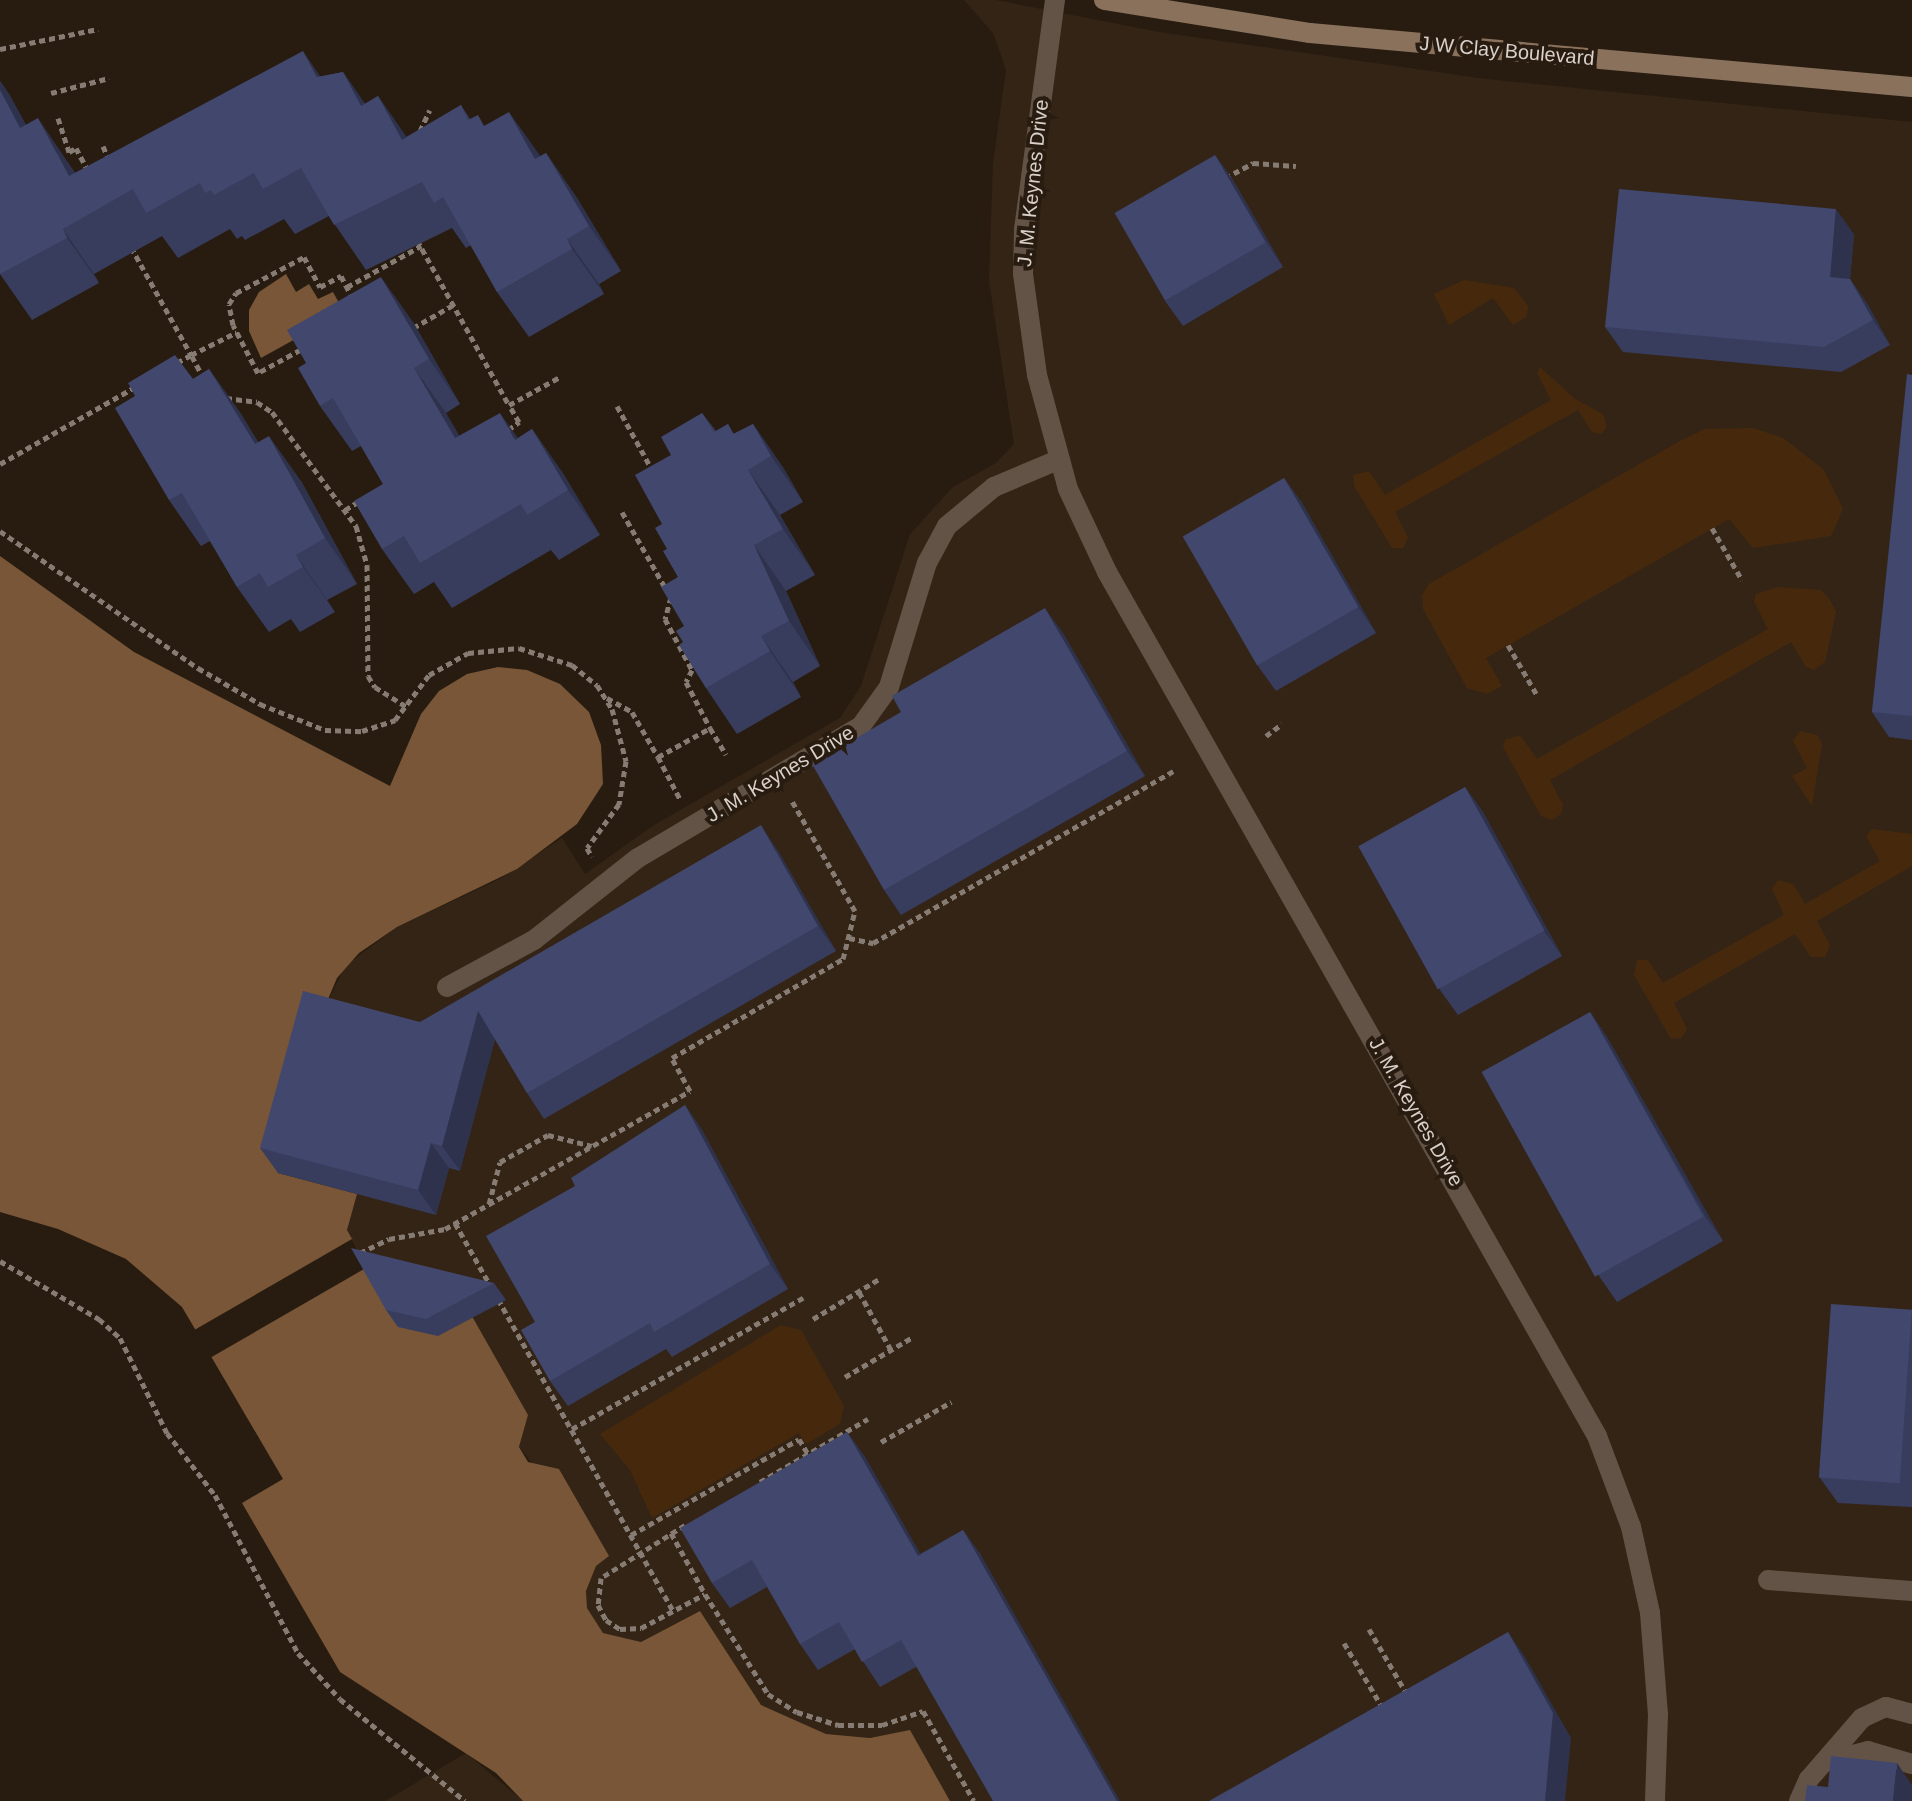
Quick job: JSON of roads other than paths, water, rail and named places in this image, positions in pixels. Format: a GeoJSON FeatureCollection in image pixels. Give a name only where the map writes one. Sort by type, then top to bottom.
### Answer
{"type":"FeatureCollection","features":[{"type":"Feature","properties":{"kind":"street","name":"J. M. Keynes Drive"},"geometry":{"type":"LineString","coordinates":[[1055,0],[1024,230],[1023,274],[1030,343],[1058,460],[1107,572],[1597,1436],[1631,1527],[1650,1613],[1658,1714],[1655,1801]]}},
{"type":"Feature","properties":{"kind":"street","name":"J W Clay Boulevard"},"geometry":{"type":"LineString","coordinates":[[1104,0],[1310,33],[1912,87]]}},
{"type":"Feature","properties":{"kind":"street","name":"J. M. Keynes Drive"},"geometry":{"type":"LineString","coordinates":[[447,987],[534,940],[638,858],[861,726],[889,687],[927,563],[947,526],[994,487],[1058,460]]}},
{"type":"Feature","properties":{"kind":"street"},"geometry":{"type":"LineString","coordinates":[[1768,1580],[1912,1591]]}},
{"type":"Feature","properties":{"kind":"street"},"geometry":{"type":"LineString","coordinates":[[1799,1801],[1818,1767],[1871,1712],[1886,1707],[1912,1714]]}},
{"type":"Feature","properties":{"kind":"street"},"geometry":{"type":"LineString","coordinates":[[1818,1767],[1841,1754],[1868,1751],[1912,1764]]}}]}
